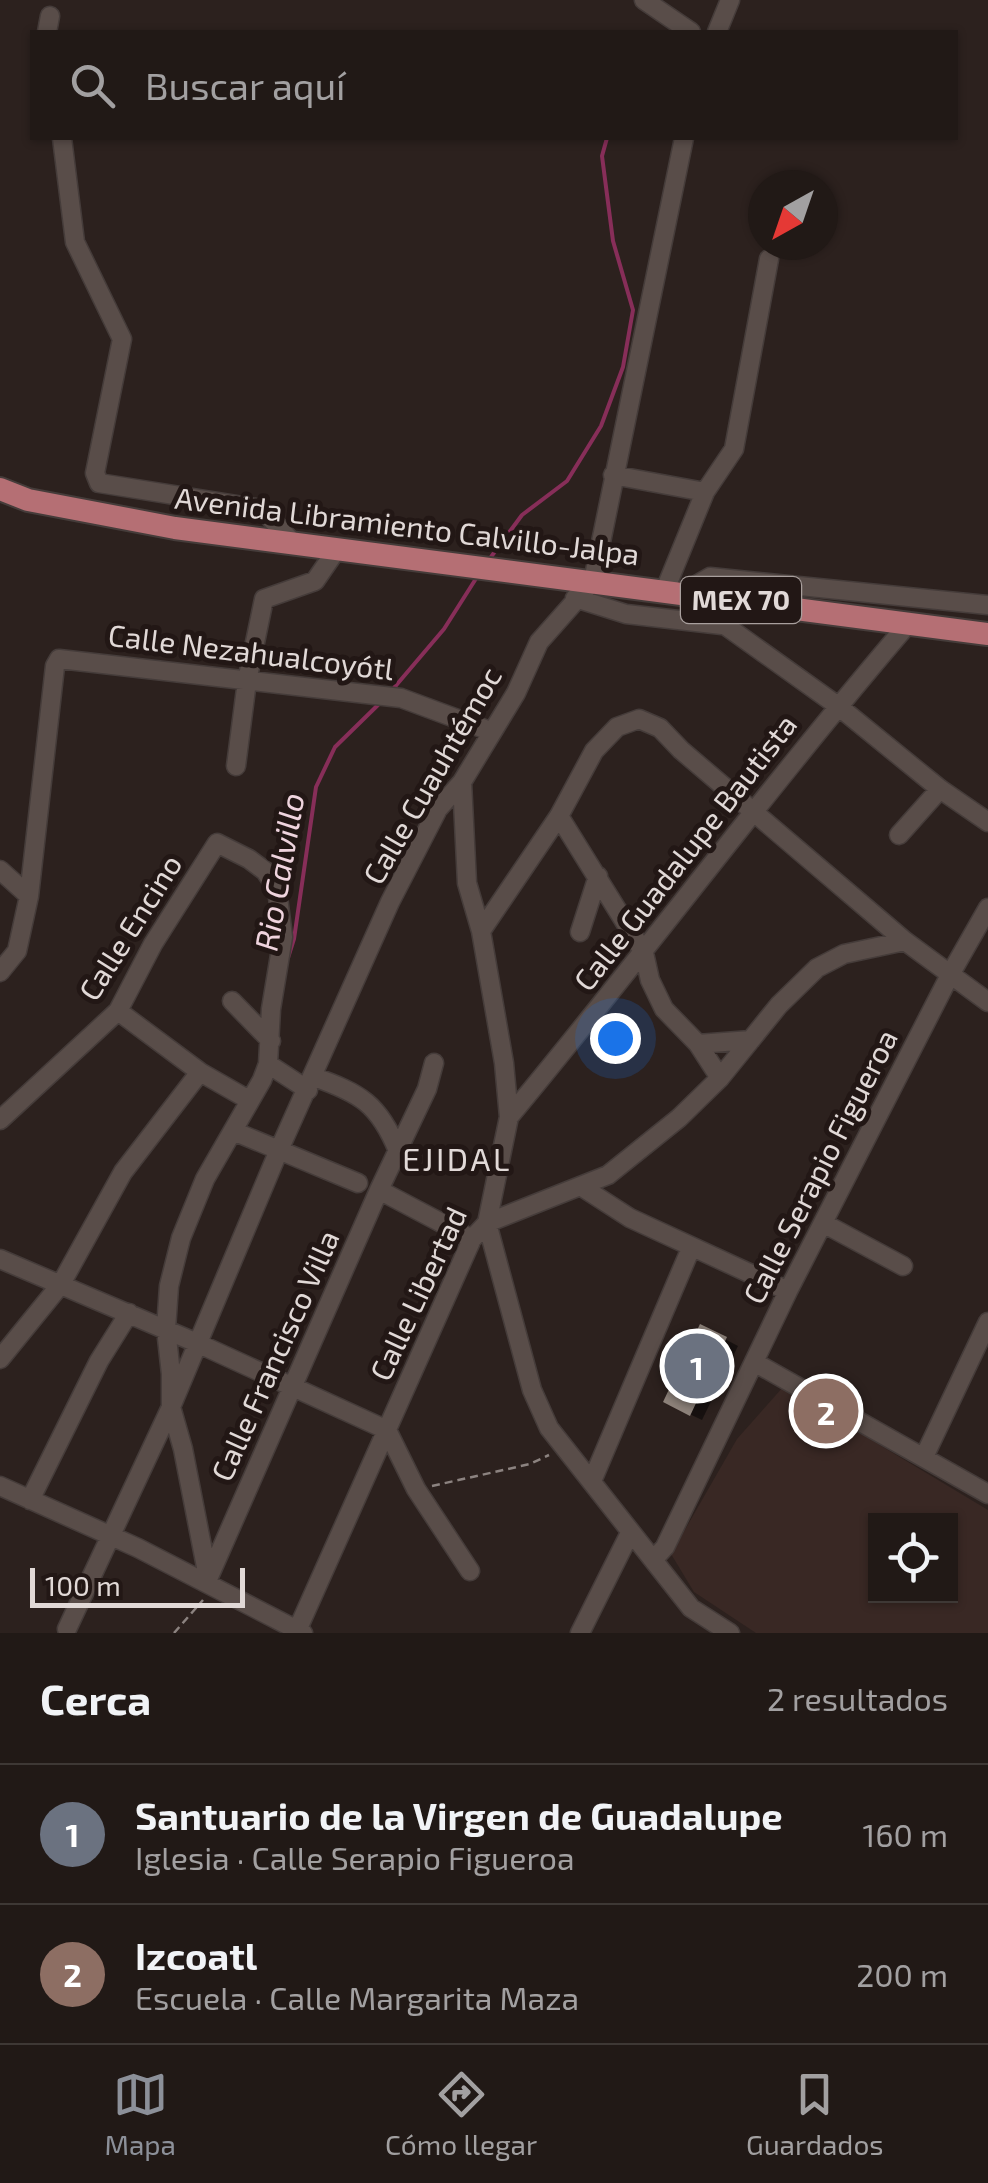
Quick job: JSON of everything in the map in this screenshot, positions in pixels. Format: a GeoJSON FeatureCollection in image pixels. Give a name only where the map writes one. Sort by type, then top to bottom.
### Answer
{"type":"FeatureCollection","features":[{"type":"Feature","properties":{"kind":"main road","name":"Avenida Libramiento Calvillo-Jalpa"},"geometry":{"type":"LineString","coordinates":[[0,489],[28,500],[176,528],[988,634]]}},
{"type":"Feature","properties":{"kind":"street"},"geometry":{"type":"LineString","coordinates":[[644,0],[688,30]]}},
{"type":"Feature","properties":{"kind":"street"},"geometry":{"type":"LineString","coordinates":[[718,30],[730,0]]}},
{"type":"Feature","properties":{"kind":"street"},"geometry":{"type":"LineString","coordinates":[[62,140],[75,242],[122,339],[94,473],[99,483],[262,509],[293,543]]}},
{"type":"Feature","properties":{"kind":"street"},"geometry":{"type":"LineString","coordinates":[[594,581],[684,140]]}},
{"type":"Feature","properties":{"kind":"street"},"geometry":{"type":"LineString","coordinates":[[676,591],[705,492],[734,449],[770,260]]}},
{"type":"Feature","properties":{"kind":"street"},"geometry":{"type":"LineString","coordinates":[[613,475],[705,492]]}},
{"type":"Feature","properties":{"kind":"street"},"geometry":{"type":"LineString","coordinates":[[236,766],[247,682],[264,600],[314,581],[337,548]]}},
{"type":"Feature","properties":{"kind":"street"},"geometry":{"type":"LineString","coordinates":[[676,591],[710,577],[988,605]]}},
{"type":"Feature","properties":{"kind":"street","name":"Calle Cuauhtémoc"},"geometry":{"type":"LineString","coordinates":[[67,1629],[171,1407],[279,1150],[390,902],[438,809],[462,782],[516,693],[539,642],[594,581]]}},
{"type":"Feature","properties":{"kind":"street"},"geometry":{"type":"LineString","coordinates":[[676,591],[838,706],[988,822]]}},
{"type":"Feature","properties":{"kind":"street"},"geometry":{"type":"LineString","coordinates":[[576,598],[626,614],[725,625]]}},
{"type":"Feature","properties":{"kind":"street","name":"Calle Guadalupe Bautista"},"geometry":{"type":"LineString","coordinates":[[509,1118],[644,953],[752,812],[908,624]]}},
{"type":"Feature","properties":{"kind":"street","name":"Calle Nezahualcoyótl"},"geometry":{"type":"LineString","coordinates":[[30,896],[55,666],[59,659],[401,698],[490,731]]}},
{"type":"Feature","properties":{"kind":"street"},"geometry":{"type":"LineString","coordinates":[[481,932],[559,816],[594,751],[616,727],[639,719],[660,728],[752,812],[905,941],[988,1002]]}},
{"type":"Feature","properties":{"kind":"street","name":"Calle Libertad"},"geometry":{"type":"LineString","coordinates":[[299,1632],[472,1239],[487,1223],[509,1118],[504,1063],[481,932],[467,883],[462,782]]}},
{"type":"Feature","properties":{"kind":"street"},"geometry":{"type":"LineString","coordinates":[[898,835],[940,788]]}},
{"type":"Feature","properties":{"kind":"street"},"geometry":{"type":"LineString","coordinates":[[559,816],[644,953],[650,980],[664,1009],[698,1044],[720,1078]]}},
{"type":"Feature","properties":{"kind":"street","name":"Calle Encino"},"geometry":{"type":"LineString","coordinates":[[0,1120],[118,1011],[153,944],[217,843],[257,865],[277,889],[283,937],[271,1010],[271,1041]]}},
{"type":"Feature","properties":{"kind":"street"},"geometry":{"type":"LineString","coordinates":[[0,870],[30,896],[18,951],[0,972]]}},
{"type":"Feature","properties":{"kind":"street"},"geometry":{"type":"LineString","coordinates":[[580,932],[598,876]]}},
{"type":"Feature","properties":{"kind":"street","name":"Calle Serapio Figueroa"},"geometry":{"type":"LineString","coordinates":[[653,1560],[664,1547],[788,1291],[988,908]]}},
{"type":"Feature","properties":{"kind":"street"},"geometry":{"type":"LineString","coordinates":[[730,1633],[706,1627],[549,1428],[532,1390],[487,1223],[608,1174],[639,1152],[720,1078],[779,1005],[817,968],[844,954],[905,941]]}},
{"type":"Feature","properties":{"kind":"street"},"geometry":{"type":"LineString","coordinates":[[202,1580],[183,1449],[171,1407],[166,1329],[169,1286],[181,1238],[205,1179],[268,1064],[271,1041],[232,1002]]}},
{"type":"Feature","properties":{"kind":"street"},"geometry":{"type":"LineString","coordinates":[[118,1011],[200,1072],[248,1100]]}},
{"type":"Feature","properties":{"kind":"street"},"geometry":{"type":"LineString","coordinates":[[698,1044],[751,1040]]}},
{"type":"Feature","properties":{"kind":"street","name":"Calle Francisco Villa"},"geometry":{"type":"LineString","coordinates":[[202,1580],[427,1089],[434,1063]]}},
{"type":"Feature","properties":{"kind":"street"},"geometry":{"type":"LineString","coordinates":[[268,1064],[311,1083],[346,1088],[370,1102],[398,1152]]}},
{"type":"Feature","properties":{"kind":"street"},"geometry":{"type":"LineString","coordinates":[[0,1359],[61,1284],[123,1172],[200,1072]]}},
{"type":"Feature","properties":{"kind":"street"},"geometry":{"type":"LineString","coordinates":[[233,1131],[358,1183]]}},
{"type":"Feature","properties":{"kind":"street"},"geometry":{"type":"LineString","coordinates":[[582,1187],[630,1218],[788,1291]]}},
{"type":"Feature","properties":{"kind":"street"},"geometry":{"type":"LineString","coordinates":[[379,1190],[472,1239]]}},
{"type":"Feature","properties":{"kind":"street"},"geometry":{"type":"LineString","coordinates":[[824,1224],[902,1266]]}},
{"type":"Feature","properties":{"kind":"street"},"geometry":{"type":"LineString","coordinates":[[592,1480],[691,1248]]}},
{"type":"Feature","properties":{"kind":"street"},"geometry":{"type":"LineString","coordinates":[[0,1259],[166,1329],[387,1430],[416,1489],[470,1571]]}},
{"type":"Feature","properties":{"kind":"street"},"geometry":{"type":"LineString","coordinates":[[30,1500],[128,1314]]}},
{"type":"Feature","properties":{"kind":"street"},"geometry":{"type":"LineString","coordinates":[[924,1456],[988,1322]]}},
{"type":"Feature","properties":{"kind":"street"},"geometry":{"type":"LineString","coordinates":[[754,1362],[988,1494]]}},
{"type":"Feature","properties":{"kind":"street"},"geometry":{"type":"LineString","coordinates":[[0,1486],[138,1548],[299,1632]]}},
{"type":"Feature","properties":{"kind":"street"},"geometry":{"type":"LineString","coordinates":[[580,1633],[630,1532]]}},
{"type":"Feature","properties":{"kind":"path"},"geometry":{"type":"LineString","coordinates":[[416,1489],[530,1464],[564,1447]]}},
{"type":"Feature","properties":{"kind":"path"},"geometry":{"type":"LineString","coordinates":[[174,1633],[204,1598],[202,1580]]}},
{"type":"Feature","properties":{"kind":"shaded area"},"geometry":{"type":"Polygon","coordinates":[[[783,1387],[988,1510],[988,1633],[756,1633],[694,1592],[671,1554],[737,1439],[783,1387]]]}},
{"type":"Feature","properties":{"kind":"building"},"geometry":{"type":"Polygon","coordinates":[[[700,1324],[727,1337],[690,1416],[663,1402],[700,1324]]]}},
{"type":"Feature","properties":{"kind":"waterway","name":"Rio Calvillo"},"geometry":{"type":"LineString","coordinates":[[488,561],[522,515],[567,481],[601,426],[623,367],[633,310],[613,241],[602,156],[606,140]]}},
{"type":"Feature","properties":{"kind":"waterway","name":"Rio Calvillo"},"geometry":{"type":"LineString","coordinates":[[393,689],[444,629],[477,577]]}},
{"type":"Feature","properties":{"kind":"waterway","name":"Rio Calvillo"},"geometry":{"type":"LineString","coordinates":[[288,958],[316,787],[335,747],[380,703]]}},
{"type":"Feature","properties":{"kind":"place","name":"Santuario de la Virgen de Guadalupe"},"geometry":{"type":"Point","coordinates":[697,1366]}},
{"type":"Feature","properties":{"kind":"place","name":"Izcoatl"},"geometry":{"type":"Point","coordinates":[826,1411]}},
{"type":"Feature","properties":{"kind":"district","name":"EJIDAL"},"geometry":{"type":"Point","coordinates":[457,1160]}}]}
